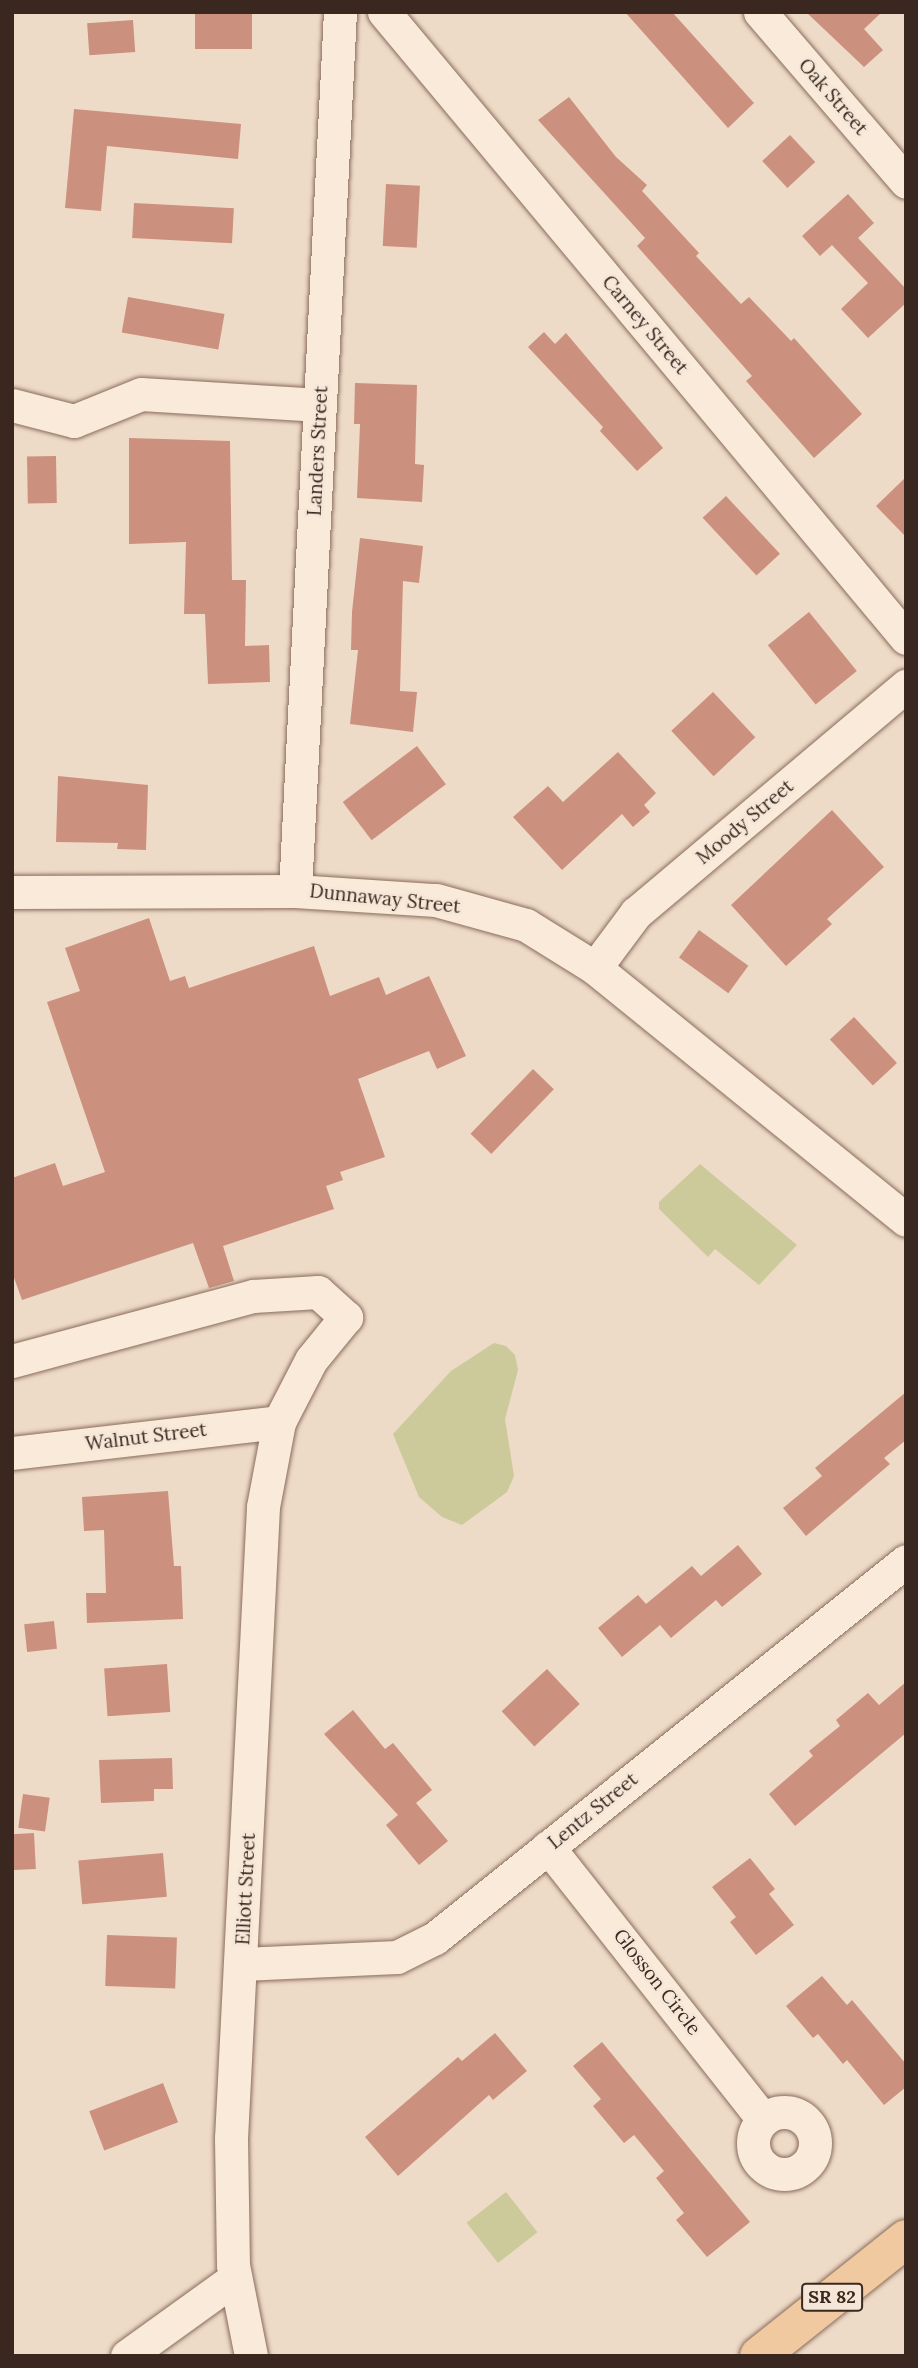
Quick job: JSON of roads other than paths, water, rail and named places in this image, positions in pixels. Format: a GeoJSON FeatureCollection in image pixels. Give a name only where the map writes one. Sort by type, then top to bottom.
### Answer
{"type":"FeatureCollection","features":[{"type":"Feature","properties":{"kind":"main road","name":"SR 82"},"geometry":{"type":"LineString","coordinates":[[759,2356],[906,2239]]}},
{"type":"Feature","properties":{"kind":"street","name":"Landers Street"},"geometry":{"type":"LineString","coordinates":[[295,891],[340,12]]}},
{"type":"Feature","properties":{"kind":"street","name":"Carney Street"},"geometry":{"type":"LineString","coordinates":[[383,12],[906,638]]}},
{"type":"Feature","properties":{"kind":"street","name":"Oak Street"},"geometry":{"type":"LineString","coordinates":[[760,12],[906,182]]}},
{"type":"Feature","properties":{"kind":"street"},"geometry":{"type":"LineString","coordinates":[[12,405],[74,421],[142,394],[320,405]]}},
{"type":"Feature","properties":{"kind":"street","name":"Moody Street"},"geometry":{"type":"LineString","coordinates":[[595,968],[636,913],[906,686]]}},
{"type":"Feature","properties":{"kind":"street","name":"Dunnaway Street"},"geometry":{"type":"LineString","coordinates":[[12,892],[295,891],[436,900],[526,925],[595,968],[906,1220]]}},
{"type":"Feature","properties":{"kind":"street","name":"Elliott Street"},"geometry":{"type":"LineString","coordinates":[[12,1361],[253,1296],[318,1292],[346,1317],[311,1360],[279,1422],[263,1507],[242,1964],[231,2138],[235,2278],[251,2356]]}},
{"type":"Feature","properties":{"kind":"street","name":"Walnut Street"},"geometry":{"type":"LineString","coordinates":[[12,1453],[279,1422]]}},
{"type":"Feature","properties":{"kind":"street","name":"Lentz Street"},"geometry":{"type":"LineString","coordinates":[[242,1964],[397,1957],[435,1938],[906,1561]]}},
{"type":"Feature","properties":{"kind":"street","name":"Glosson Circle"},"geometry":{"type":"LineString","coordinates":[[548,1847],[763,2119]]}},
{"type":"Feature","properties":{"kind":"street"},"geometry":{"type":"LineString","coordinates":[[127,2356],[235,2278]]}}]}
